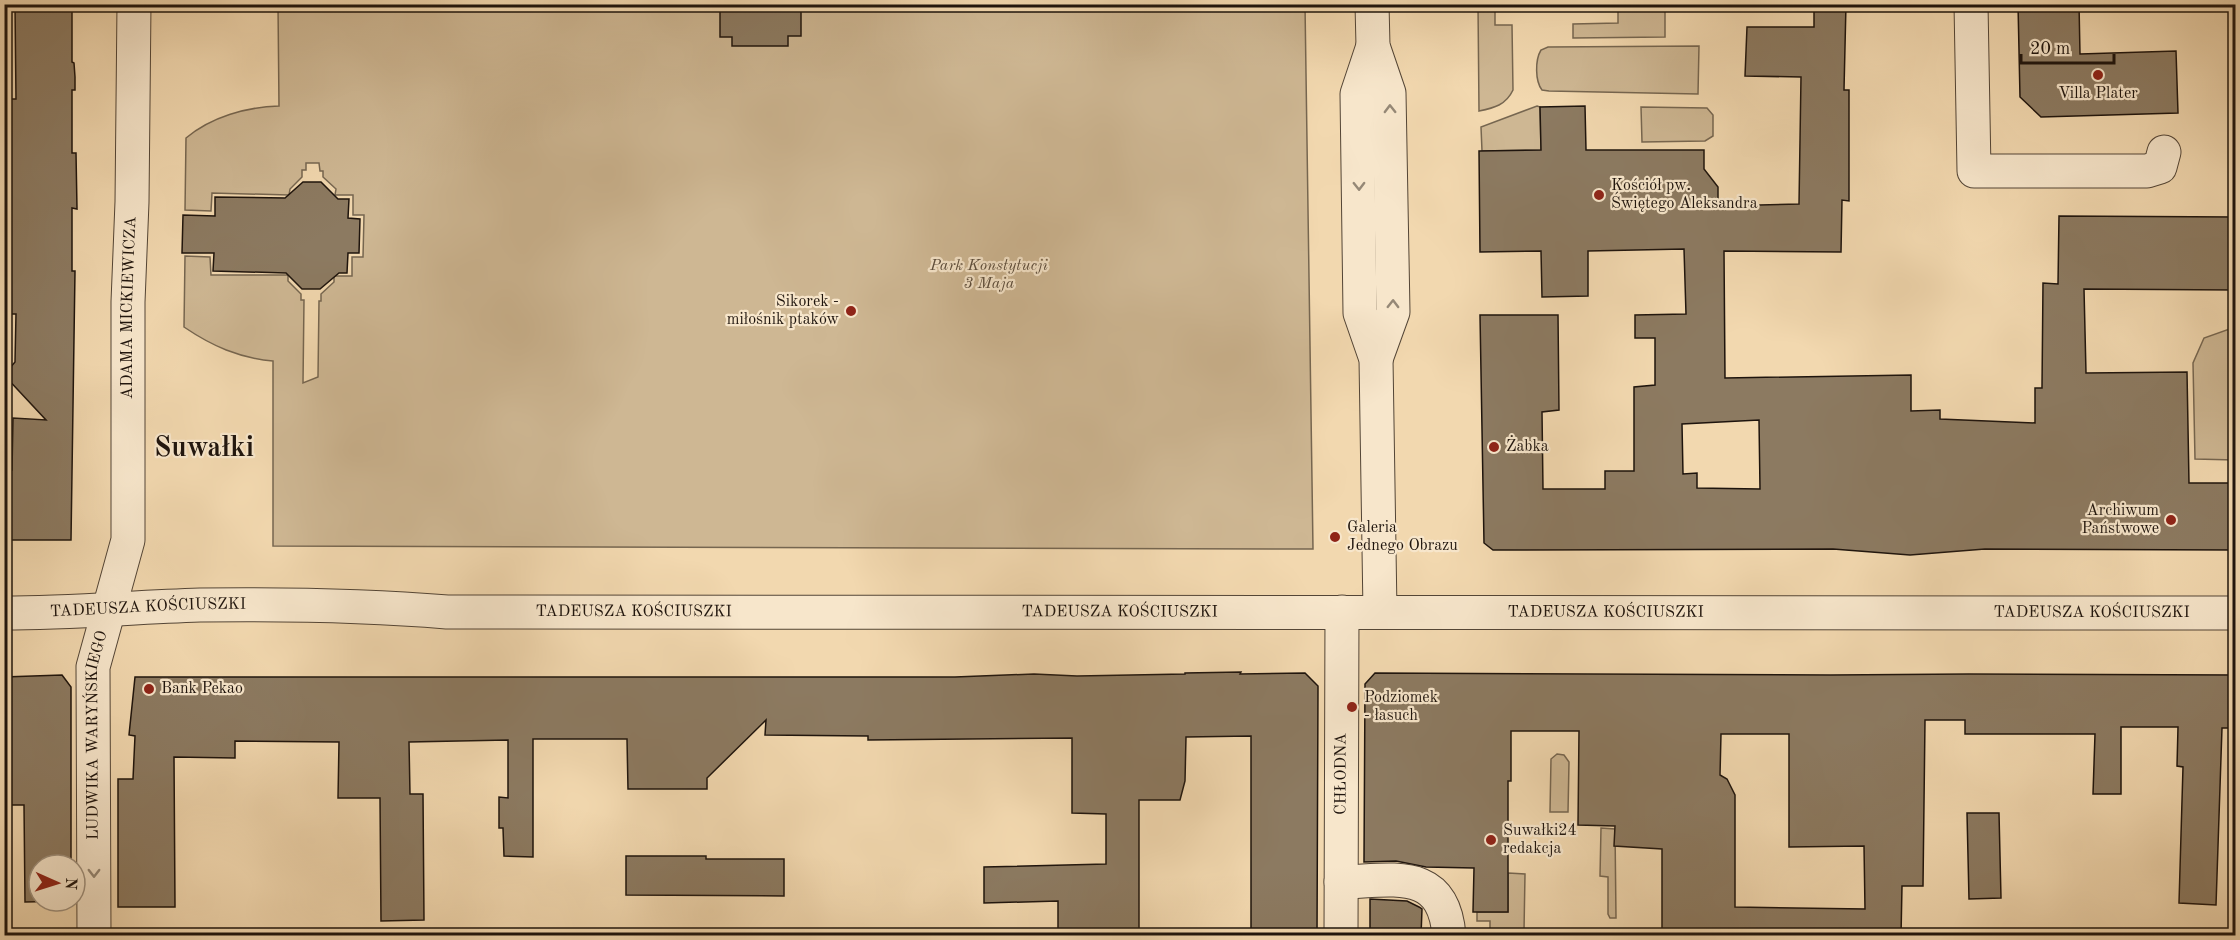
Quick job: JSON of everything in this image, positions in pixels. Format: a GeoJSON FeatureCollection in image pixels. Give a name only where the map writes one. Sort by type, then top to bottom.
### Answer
{"type":"FeatureCollection","features":[{"type":"Feature","properties":{"kind":"street","name":"ADAMA MICKIEWICZA"},"geometry":{"type":"LineString","coordinates":[[109,609],[128,540],[128,313],[132,202],[134,4]]}},
{"type":"Feature","properties":{"kind":"street"},"geometry":{"type":"LineString","coordinates":[[1372,4],[1373,46],[1389,93],[1393,312],[1376,359],[1380,612]]}},
{"type":"Feature","properties":{"kind":"street"},"geometry":{"type":"LineString","coordinates":[[1971,4],[1974,171],[2147,171],[2160,167],[2164,152]]}},
{"type":"Feature","properties":{"kind":"street","name":"TADEUSZA KOŚCIUSZKI"},"geometry":{"type":"LineString","coordinates":[[4,613],[278,605],[376,606],[447,612],[2235,613]]}},
{"type":"Feature","properties":{"kind":"street","name":"LUDWIKA WARYŃSKIEGO"},"geometry":{"type":"LineString","coordinates":[[94,936],[93,667],[109,609]]}},
{"type":"Feature","properties":{"kind":"street","name":"CHŁODNA"},"geometry":{"type":"LineString","coordinates":[[1341,936],[1342,612]]}},
{"type":"Feature","properties":{"kind":"street"},"geometry":{"type":"LineString","coordinates":[[1341,882],[1418,882],[1430,889],[1441,901],[1449,936]]}},
{"type":"Feature","properties":{"kind":"green space","name":"Park Konstytucji 3 Maja"},"geometry":{"type":"Polygon","coordinates":[[[278,5],[1305,5],[1313,549],[273,546],[273,361],[226,350],[184,327],[185,256],[210,257],[211,275],[288,275],[288,281],[301,294],[301,300],[304,300],[303,383],[318,377],[321,294],[334,282],[334,276],[352,276],[352,257],[363,257],[364,215],[353,215],[353,195],[335,195],[336,189],[323,177],[319,163],[306,163],[306,170],[302,170],[302,177],[290,189],[289,195],[212,193],[211,211],[185,210],[186,138],[206,124],[230,114],[254,108],[279,106],[278,5]]]}},
{"type":"Feature","properties":{"kind":"green space"},"geometry":{"type":"Polygon","coordinates":[[[1478,5],[1495,5],[1495,25],[1512,25],[1513,90],[1499,105],[1479,111],[1478,5]]]}},
{"type":"Feature","properties":{"kind":"green space"},"geometry":{"type":"Polygon","coordinates":[[[1618,5],[1665,5],[1665,37],[1573,38],[1573,24],[1618,23],[1618,5]]]}},
{"type":"Feature","properties":{"kind":"green space"},"geometry":{"type":"Polygon","coordinates":[[[1699,46],[1698,94],[1549,91],[1542,90],[1538,81],[1539,54],[1541,50],[1548,47],[1699,46]]]}},
{"type":"Feature","properties":{"kind":"green space"},"geometry":{"type":"Polygon","coordinates":[[[1537,106],[1540,107],[1541,150],[1482,151],[1481,127],[1537,106]]]}},
{"type":"Feature","properties":{"kind":"green space"},"geometry":{"type":"Polygon","coordinates":[[[1641,107],[1707,108],[1713,115],[1713,136],[1705,141],[1642,142],[1641,107]]]}},
{"type":"Feature","properties":{"kind":"green space"},"geometry":{"type":"Polygon","coordinates":[[[2235,327],[2235,460],[2195,459],[2193,363],[2204,338],[2235,327]]]}},
{"type":"Feature","properties":{"kind":"green space"},"geometry":{"type":"Polygon","coordinates":[[[1557,754],[1564,755],[1569,762],[1568,812],[1550,812],[1551,759],[1557,754]]]}},
{"type":"Feature","properties":{"kind":"green space"},"geometry":{"type":"Polygon","coordinates":[[[1601,828],[1615,829],[1616,918],[1610,918],[1608,914],[1608,877],[1600,876],[1601,828]]]}},
{"type":"Feature","properties":{"kind":"green space"},"geometry":{"type":"Polygon","coordinates":[[[1508,873],[1525,874],[1524,931],[1490,931],[1490,921],[1477,921],[1477,912],[1508,912],[1508,873]]]}},
{"type":"Feature","properties":{"kind":"building"},"geometry":{"type":"Polygon","coordinates":[[[15,4],[72,4],[72,62],[74,63],[75,90],[72,90],[72,153],[76,153],[77,209],[72,208],[72,271],[75,271],[71,540],[4,540],[4,470],[12,470],[13,418],[46,420],[4,375],[15,362],[16,314],[4,314],[4,216],[9,216],[9,149],[4,149],[4,99],[16,99],[15,4]]]}},
{"type":"Feature","properties":{"kind":"building"},"geometry":{"type":"Polygon","coordinates":[[[720,4],[801,4],[801,36],[788,36],[788,46],[732,46],[732,37],[720,37],[720,4]]]}},
{"type":"Feature","properties":{"kind":"building"},"geometry":{"type":"Polygon","coordinates":[[[1814,4],[1846,4],[1844,90],[1849,90],[1849,201],[1842,200],[1841,252],[1724,251],[1725,378],[1911,375],[1911,411],[1940,410],[1940,419],[2035,423],[2035,388],[2042,388],[2043,283],[2058,284],[2059,216],[2235,217],[2235,290],[2084,289],[2086,373],[2187,372],[2189,483],[2235,483],[2235,550],[1985,549],[1910,555],[1833,549],[1493,550],[1484,543],[1480,315],[1558,315],[1559,410],[1542,412],[1543,489],[1605,489],[1605,471],[1634,471],[1634,387],[1655,385],[1655,338],[1635,338],[1635,315],[1686,314],[1684,249],[1588,251],[1588,296],[1542,297],[1541,251],[1480,252],[1479,151],[1541,150],[1540,107],[1585,106],[1586,150],[1704,150],[1704,169],[1718,187],[1718,206],[1799,204],[1801,77],[1745,76],[1747,27],[1814,27],[1814,4]],[[1759,420],[1682,424],[1683,474],[1697,473],[1697,488],[1760,489],[1759,420]]]}},
{"type":"Feature","properties":{"kind":"building","name":"Villa Plater"},"geometry":{"type":"Polygon","coordinates":[[[2018,4],[2079,4],[2080,54],[2176,51],[2178,113],[2041,117],[2020,97],[2018,4]]]}},
{"type":"Feature","properties":{"kind":"building"},"geometry":{"type":"Polygon","coordinates":[[[303,182],[321,182],[338,199],[349,199],[348,218],[360,219],[359,253],[348,253],[347,273],[339,273],[320,289],[302,289],[286,273],[213,271],[214,253],[182,253],[183,215],[215,216],[215,197],[285,198],[303,182]]]}},
{"type":"Feature","properties":{"kind":"building"},"geometry":{"type":"Polygon","coordinates":[[[1241,672],[1240,674],[1305,673],[1318,686],[1317,936],[1251,936],[1251,736],[1186,737],[1185,781],[1180,800],[1139,800],[1139,936],[1058,936],[1058,901],[984,903],[984,867],[1106,864],[1106,814],[1072,813],[1072,738],[868,740],[868,736],[765,735],[766,720],[707,778],[707,789],[628,789],[627,739],[533,739],[533,857],[504,856],[503,828],[499,828],[499,797],[508,798],[508,740],[409,742],[410,794],[423,794],[424,920],[381,921],[380,798],[338,798],[339,742],[235,741],[235,758],[174,757],[175,907],[118,907],[118,779],[133,779],[135,736],[129,735],[135,677],[955,677],[1241,672]]]}},
{"type":"Feature","properties":{"kind":"building"},"geometry":{"type":"Polygon","coordinates":[[[1375,673],[2235,675],[2235,728],[2222,728],[2216,905],[2179,903],[2183,767],[2177,766],[2178,727],[2121,727],[2121,794],[2093,794],[2095,734],[1965,734],[1965,720],[1925,720],[1923,886],[1902,886],[1901,936],[1662,936],[1662,849],[1614,846],[1615,826],[1578,825],[1579,731],[1511,731],[1511,781],[1508,781],[1508,912],[1473,912],[1474,868],[1426,867],[1396,861],[1364,862],[1365,684],[1375,673]],[[1721,734],[1720,775],[1727,779],[1735,795],[1735,907],[1865,909],[1864,846],[1789,847],[1789,734],[1721,734]]]}},
{"type":"Feature","properties":{"kind":"building"},"geometry":{"type":"Polygon","coordinates":[[[62,675],[71,687],[71,853],[27,853],[27,902],[25,902],[24,805],[4,805],[4,677],[62,675]]]}},
{"type":"Feature","properties":{"kind":"building"},"geometry":{"type":"Polygon","coordinates":[[[1967,813],[1999,813],[2001,898],[1969,899],[1967,813]]]}},
{"type":"Feature","properties":{"kind":"building"},"geometry":{"type":"Polygon","coordinates":[[[626,856],[784,859],[784,896],[626,895],[626,856]]]}},
{"type":"Feature","properties":{"kind":"building"},"geometry":{"type":"Polygon","coordinates":[[[1370,899],[1407,901],[1422,909],[1421,936],[1370,936],[1370,899]]]}},
{"type":"Feature","properties":{"kind":"place","name":"Villa Plater"},"geometry":{"type":"Point","coordinates":[2098,75]}},
{"type":"Feature","properties":{"kind":"place","name":"Kościół pw. Świętego Aleksandra"},"geometry":{"type":"Point","coordinates":[1599,195]}},
{"type":"Feature","properties":{"kind":"place","name":"Sikorek - miłośnik ptaków"},"geometry":{"type":"Point","coordinates":[851,311]}},
{"type":"Feature","properties":{"kind":"place","name":"Żabka"},"geometry":{"type":"Point","coordinates":[1494,447]}},
{"type":"Feature","properties":{"kind":"place","name":"Archiwum Państwowe"},"geometry":{"type":"Point","coordinates":[2171,520]}},
{"type":"Feature","properties":{"kind":"place","name":"Galeria Jednego Obrazu"},"geometry":{"type":"Point","coordinates":[1335,537]}},
{"type":"Feature","properties":{"kind":"place","name":"Bank Pekao"},"geometry":{"type":"Point","coordinates":[149,689]}},
{"type":"Feature","properties":{"kind":"place","name":"Podziomek - łasuch"},"geometry":{"type":"Point","coordinates":[1352,707]}},
{"type":"Feature","properties":{"kind":"place","name":"Suwałki24 redakcja"},"geometry":{"type":"Point","coordinates":[1491,840]}},
{"type":"Feature","properties":{"kind":"district","name":"Suwałki"},"geometry":{"type":"Point","coordinates":[204,449]}}]}
